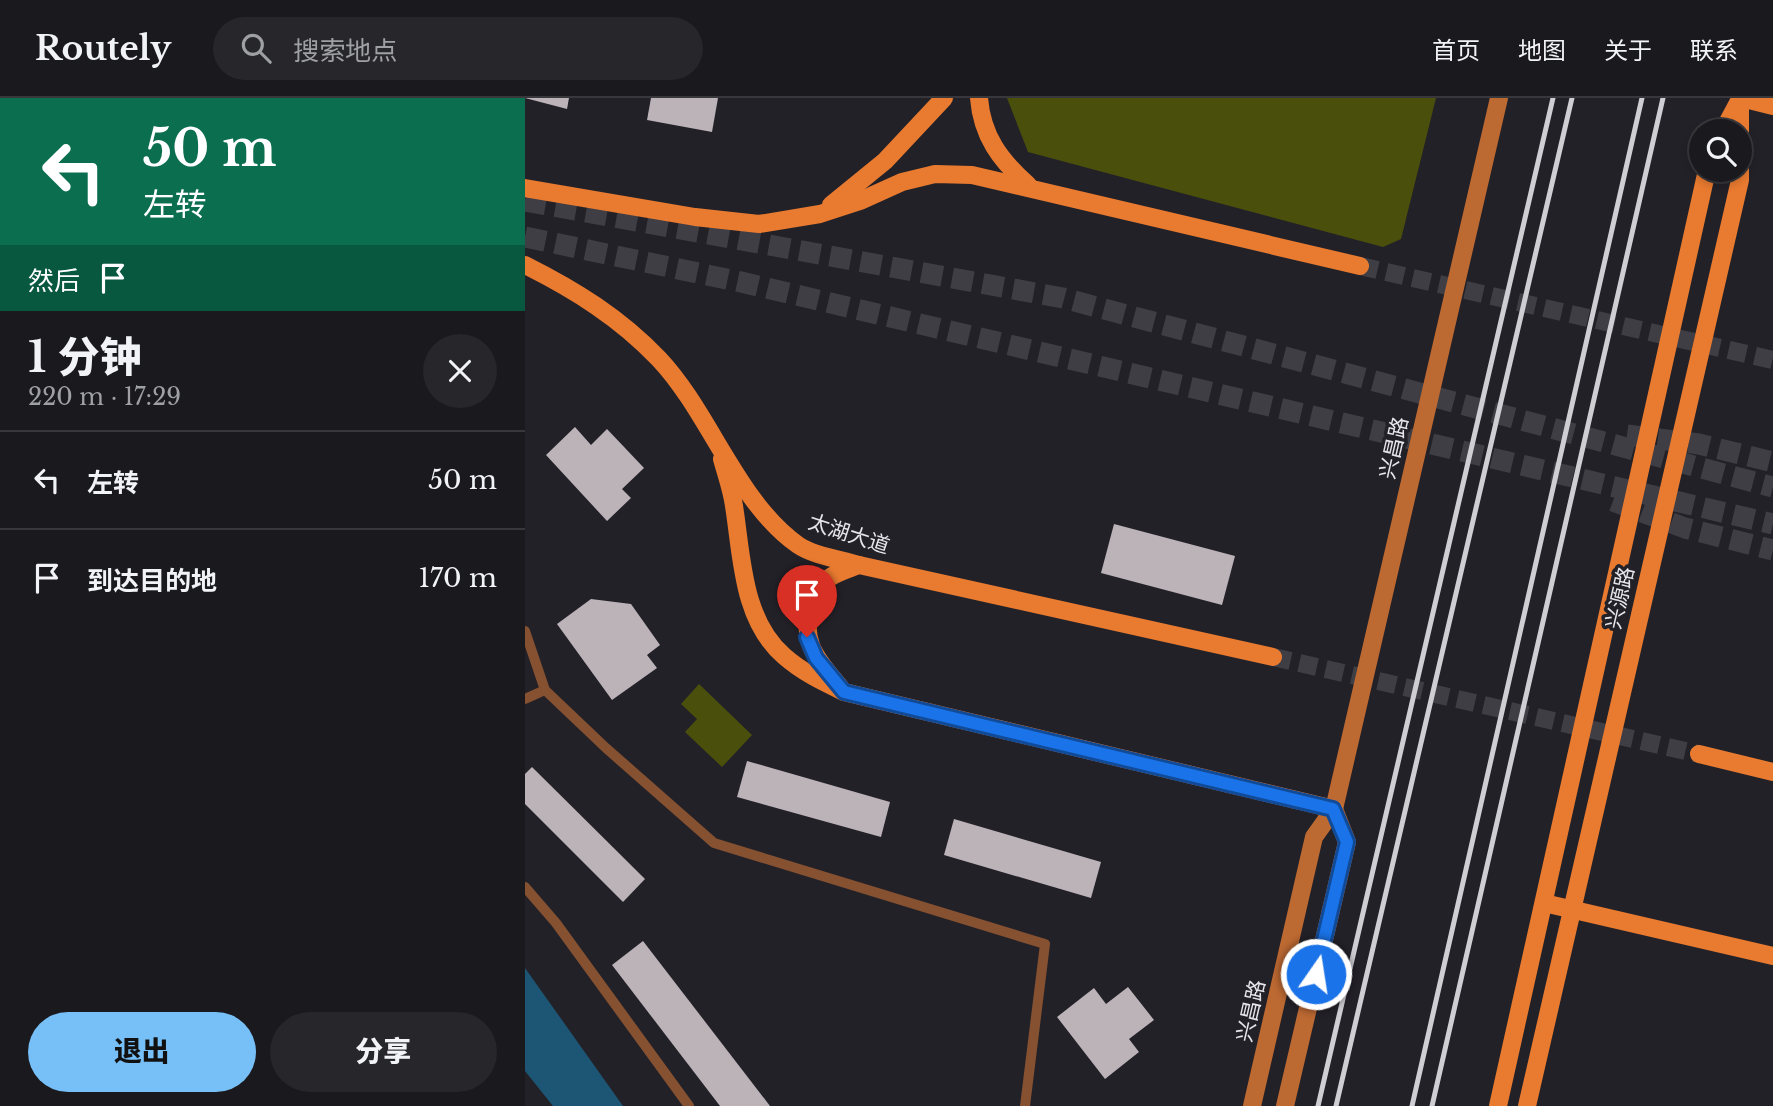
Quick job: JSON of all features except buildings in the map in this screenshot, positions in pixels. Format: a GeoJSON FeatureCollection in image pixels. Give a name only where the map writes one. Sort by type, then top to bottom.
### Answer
{"type":"FeatureCollection","features":[{"type":"Feature","properties":{"kind":"main road"},"geometry":{"type":"LineString","coordinates":[[820,214],[885,161],[944,98]]}},
{"type":"Feature","properties":{"kind":"main road"},"geometry":{"type":"LineString","coordinates":[[979,98],[981,116],[989,141],[1007,166],[1030,187]]}},
{"type":"Feature","properties":{"kind":"main road","name":"兴昌路"},"geometry":{"type":"LineString","coordinates":[[1252,1106],[1314,837],[1333,809],[1499,98]]}},
{"type":"Feature","properties":{"kind":"main road","name":"兴源路"},"geometry":{"type":"LineString","coordinates":[[1729,119],[1740,98],[1740,119]]}},
{"type":"Feature","properties":{"kind":"main road"},"geometry":{"type":"LineString","coordinates":[[1741,98],[1773,106]]}},
{"type":"Feature","properties":{"kind":"main road"},"geometry":{"type":"LineString","coordinates":[[525,188],[695,217],[759,224],[820,214],[860,201],[902,181],[935,174],[972,175],[1360,266]]}},
{"type":"Feature","properties":{"kind":"main road","name":"兴源路"},"geometry":{"type":"LineString","coordinates":[[1499,1106],[1704,182]]}},
{"type":"Feature","properties":{"kind":"main road","name":"兴源路"},"geometry":{"type":"LineString","coordinates":[[1527,1106],[1740,182]]}},
{"type":"Feature","properties":{"kind":"main road","name":"太湖大道"},"geometry":{"type":"LineString","coordinates":[[525,265],[569,288],[618,320],[660,360],[777,527],[801,547],[859,565],[1273,657]]}},
{"type":"Feature","properties":{"kind":"main road"},"geometry":{"type":"LineString","coordinates":[[718,444],[734,503],[748,590],[758,622],[782,655],[815,679],[844,692],[1333,809],[1347,842],[1285,1106]]}},
{"type":"Feature","properties":{"kind":"main road"},"geometry":{"type":"LineString","coordinates":[[844,692],[816,658],[807,637],[808,614],[813,597],[822,583],[859,565]]}},
{"type":"Feature","properties":{"kind":"main road"},"geometry":{"type":"LineString","coordinates":[[1699,754],[1773,772]]}},
{"type":"Feature","properties":{"kind":"main road"},"geometry":{"type":"LineString","coordinates":[[1544,903],[1773,956]]}},
{"type":"Feature","properties":{"kind":"lane"},"geometry":{"type":"LineString","coordinates":[[525,631],[545,690],[714,843],[1045,944],[1025,1106]]}},
{"type":"Feature","properties":{"kind":"lane"},"geometry":{"type":"LineString","coordinates":[[525,699],[545,690]]}},
{"type":"Feature","properties":{"kind":"lane"},"geometry":{"type":"LineString","coordinates":[[525,887],[557,923],[689,1106]]}},
{"type":"Feature","properties":{"kind":"green space"},"geometry":{"type":"Polygon","coordinates":[[[1007,98],[1436,98],[1401,239],[1383,247],[1028,152],[1007,98]]]}},
{"type":"Feature","properties":{"kind":"green space"},"geometry":{"type":"Polygon","coordinates":[[[699,684],[752,735],[722,767],[685,732],[697,719],[681,704],[699,684]]]}},
{"type":"Feature","properties":{"kind":"water"},"geometry":{"type":"Polygon","coordinates":[[[525,968],[623,1106],[553,1106],[525,1071],[525,968]]]}},
{"type":"Feature","properties":{"kind":"tunnel"},"geometry":{"type":"LineString","coordinates":[[525,201],[1063,298],[1773,487]]}},
{"type":"Feature","properties":{"kind":"tunnel"},"geometry":{"type":"LineString","coordinates":[[525,237],[741,282],[1773,524]]}},
{"type":"Feature","properties":{"kind":"tunnel"},"geometry":{"type":"LineString","coordinates":[[1360,266],[1773,360]]}},
{"type":"Feature","properties":{"kind":"tunnel"},"geometry":{"type":"LineString","coordinates":[[1627,435],[1699,444],[1773,462]]}},
{"type":"Feature","properties":{"kind":"tunnel"},"geometry":{"type":"LineString","coordinates":[[1613,501],[1685,528],[1773,550]]}},
{"type":"Feature","properties":{"kind":"tunnel"},"geometry":{"type":"LineString","coordinates":[[1273,657],[1699,754]]}},
{"type":"Feature","properties":{"kind":"railway"},"geometry":{"type":"LineString","coordinates":[[1318,1106],[1553,98]]}},
{"type":"Feature","properties":{"kind":"railway"},"geometry":{"type":"LineString","coordinates":[[1336,1106],[1572,98]]}},
{"type":"Feature","properties":{"kind":"railway"},"geometry":{"type":"LineString","coordinates":[[1412,1106],[1642,98]]}},
{"type":"Feature","properties":{"kind":"railway"},"geometry":{"type":"LineString","coordinates":[[1432,1106],[1663,98]]}},
{"type":"Feature","properties":{"kind":"route"},"geometry":{"type":"LineString","coordinates":[[807,637],[816,658],[844,692],[1333,809],[1347,842],[1316,974]]}}]}
